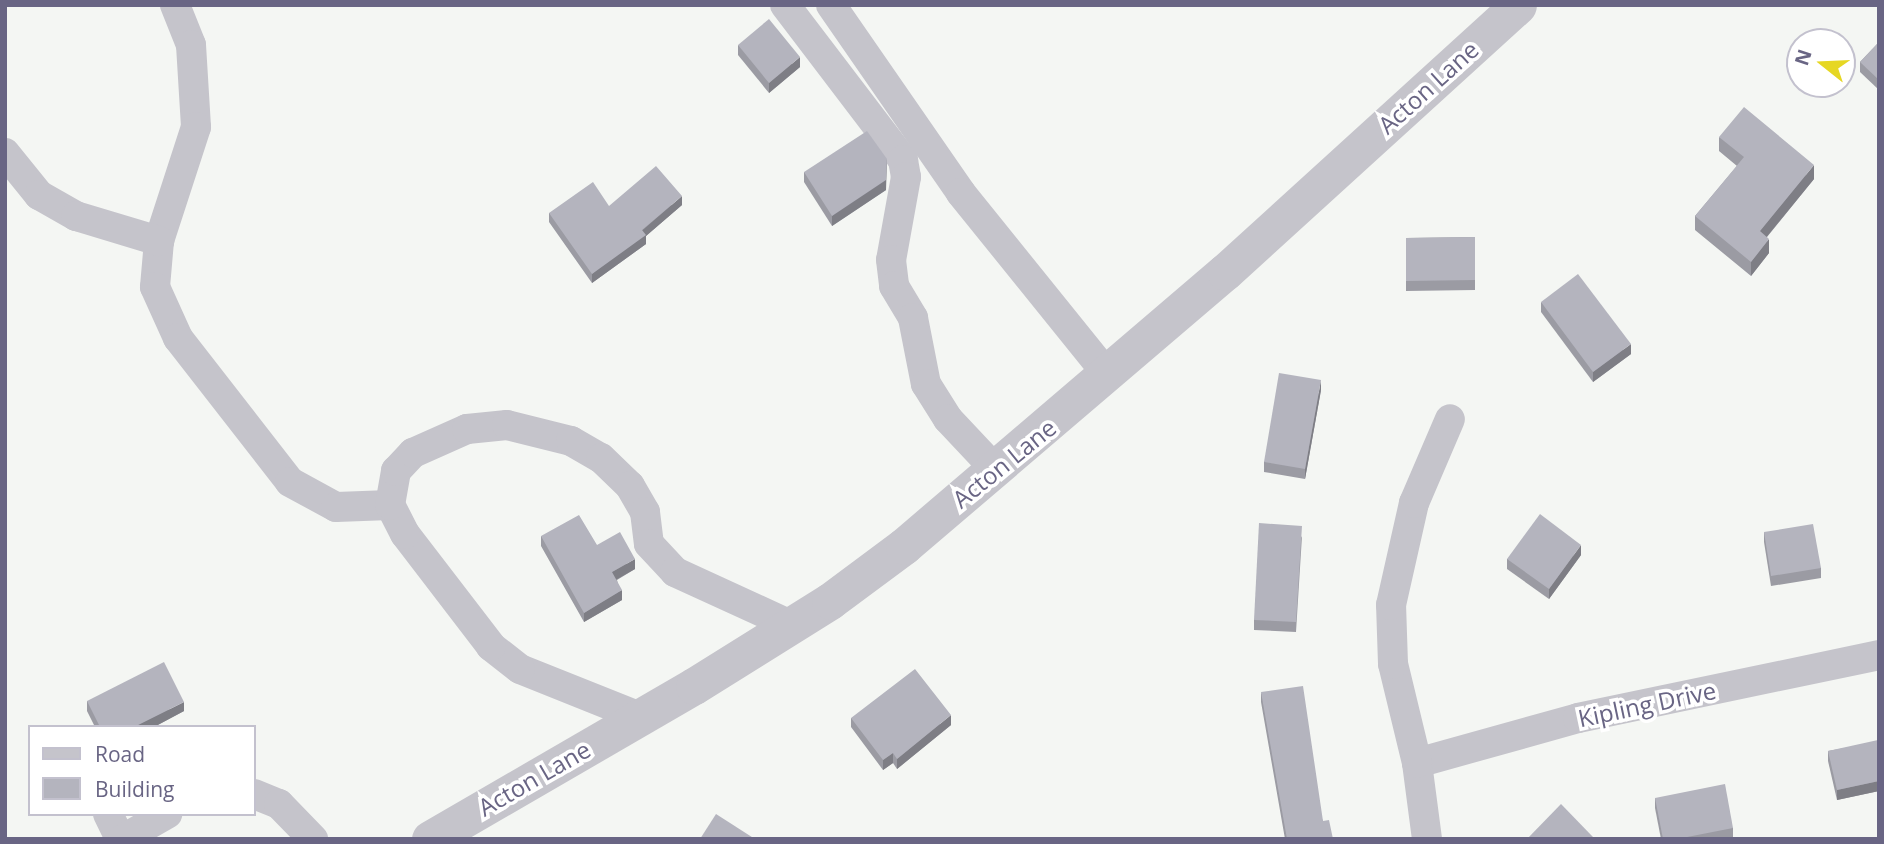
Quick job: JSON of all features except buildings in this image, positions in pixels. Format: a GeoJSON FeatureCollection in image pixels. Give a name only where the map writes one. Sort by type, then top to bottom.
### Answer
{"type":"FeatureCollection","features":[{"type":"Feature","properties":{"kind":"street"},"geometry":{"type":"LineString","coordinates":[[175,5],[191,45],[196,127],[159,241],[155,287],[178,338],[290,482],[336,507],[390,505]]}},
{"type":"Feature","properties":{"kind":"street"},"geometry":{"type":"LineString","coordinates":[[785,5],[903,160],[906,177],[891,260],[894,286],[913,318],[926,384],[948,419],[995,469]]}},
{"type":"Feature","properties":{"kind":"street"},"geometry":{"type":"LineString","coordinates":[[831,5],[961,192],[1108,375]]}},
{"type":"Feature","properties":{"kind":"street","name":"Acton Lane"},"geometry":{"type":"LineString","coordinates":[[430,839],[476,827],[640,717],[791,625],[904,546],[1108,375],[1517,5]]}},
{"type":"Feature","properties":{"kind":"street"},"geometry":{"type":"LineString","coordinates":[[5,153],[39,195],[76,216],[159,241]]}},
{"type":"Feature","properties":{"kind":"street"},"geometry":{"type":"LineString","coordinates":[[1427,839],[1417,764],[1393,664],[1391,605],[1414,503],[1450,419]]}},
{"type":"Feature","properties":{"kind":"street"},"geometry":{"type":"LineString","coordinates":[[640,717],[520,668],[491,646],[405,534],[390,505],[396,471],[413,453],[467,429],[531,427],[571,440],[601,458],[630,486],[645,512],[649,544],[675,572],[791,625]]}},
{"type":"Feature","properties":{"kind":"street","name":"Kipling Drive"},"geometry":{"type":"LineString","coordinates":[[1417,764],[1578,718],[1879,655]]}},
{"type":"Feature","properties":{"kind":"street"},"geometry":{"type":"LineString","coordinates":[[256,795],[278,803],[313,839]]}},
{"type":"Feature","properties":{"kind":"street"},"geometry":{"type":"LineString","coordinates":[[109,816],[121,839],[163,816]]}}]}
